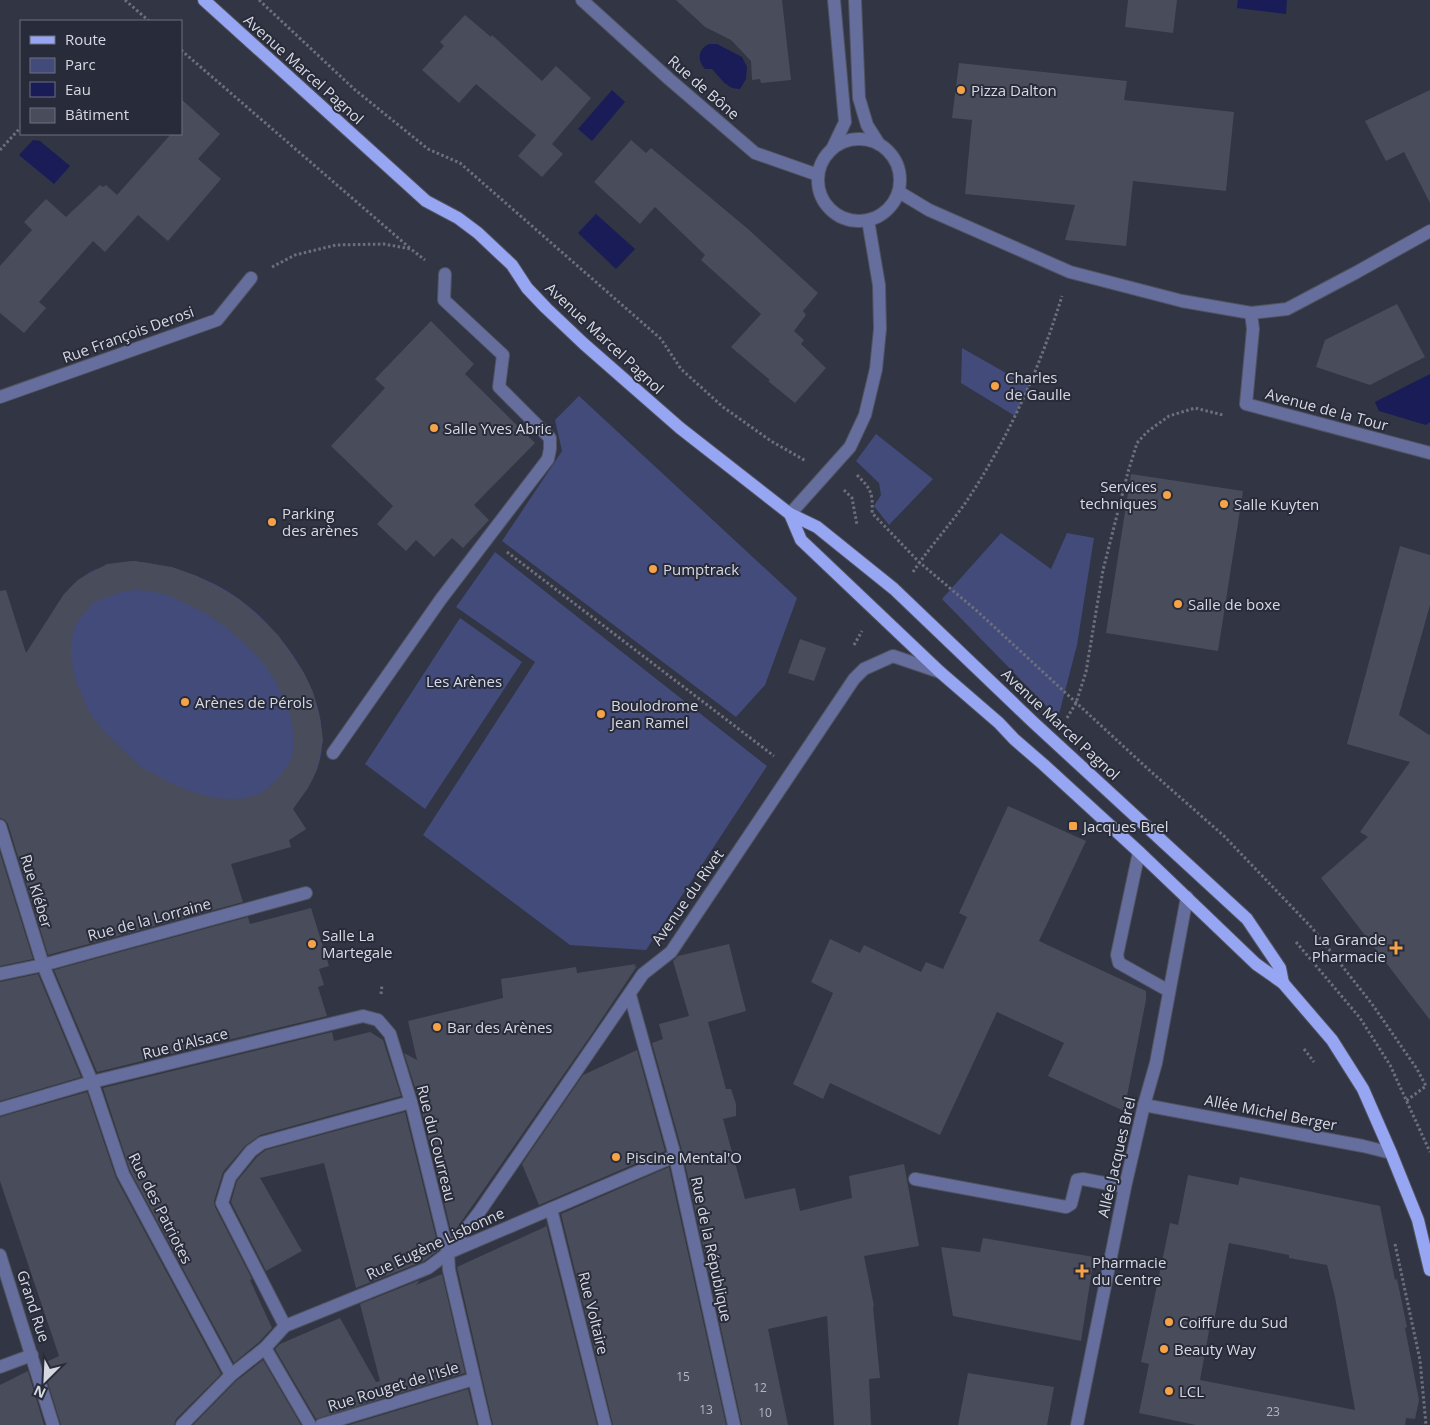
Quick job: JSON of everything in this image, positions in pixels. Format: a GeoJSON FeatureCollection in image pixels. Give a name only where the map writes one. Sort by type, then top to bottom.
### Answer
{"type":"FeatureCollection","features":[{"type":"Feature","properties":{"kind":"main road","name":"Avenue Marcel Pagnol"},"geometry":{"type":"LineString","coordinates":[[204,0],[426,201],[458,218],[478,233],[512,265],[527,288],[546,308],[680,428],[790,514],[817,527],[894,589],[1033,722],[1247,919],[1280,968],[1283,983]]}},
{"type":"Feature","properties":{"kind":"main road","name":"Avenue Marcel Pagnol"},"geometry":{"type":"LineString","coordinates":[[790,514],[801,540],[940,672],[999,723],[1014,740],[1139,852],[1256,964],[1283,983],[1332,1040],[1363,1089],[1392,1153],[1418,1220],[1425,1233],[1430,1270]]}},
{"type":"Feature","properties":{"kind":"street","name":"Rue de Bône"},"geometry":{"type":"LineString","coordinates":[[582,0],[669,79],[755,153],[818,175]]}},
{"type":"Feature","properties":{"kind":"street"},"geometry":{"type":"LineString","coordinates":[[833,147],[855,138],[868,139],[890,152],[898,164],[899,192],[895,201],[878,217],[854,221],[842,217],[831,210],[823,200],[818,188],[820,164],[833,147],[845,122],[834,0]]}},
{"type":"Feature","properties":{"kind":"street"},"geometry":{"type":"LineString","coordinates":[[855,0],[859,98],[868,125],[879,144]]}},
{"type":"Feature","properties":{"kind":"street"},"geometry":{"type":"LineString","coordinates":[[899,192],[929,210],[1070,272],[1182,301],[1252,312],[1287,309],[1430,231]]}},
{"type":"Feature","properties":{"kind":"street"},"geometry":{"type":"LineString","coordinates":[[790,514],[850,446],[865,415],[876,369],[880,329],[880,285],[868,220]]}},
{"type":"Feature","properties":{"kind":"street"},"geometry":{"type":"LineString","coordinates":[[333,753],[441,599],[548,459],[550,438],[499,387],[503,355],[444,300],[445,274]]}},
{"type":"Feature","properties":{"kind":"street","name":"Rue François Derosi"},"geometry":{"type":"LineString","coordinates":[[0,397],[217,320],[252,278]]}},
{"type":"Feature","properties":{"kind":"street","name":"Avenue de la Tour"},"geometry":{"type":"LineString","coordinates":[[1252,312],[1253,329],[1246,404],[1430,453]]}},
{"type":"Feature","properties":{"kind":"street","name":"Avenue du Rivet"},"geometry":{"type":"LineString","coordinates":[[448,1253],[480,1212],[643,974],[671,952],[854,679],[864,669],[893,656],[940,672]]}},
{"type":"Feature","properties":{"kind":"street","name":"Rue Kléber"},"geometry":{"type":"LineString","coordinates":[[0,826],[43,965]]}},
{"type":"Feature","properties":{"kind":"street"},"geometry":{"type":"LineString","coordinates":[[1139,852],[1117,955],[1119,963],[1169,991]]}},
{"type":"Feature","properties":{"kind":"street","name":"Rue de la Lorraine"},"geometry":{"type":"LineString","coordinates":[[0,974],[43,965],[306,893]]}},
{"type":"Feature","properties":{"kind":"street","name":"Allée Jacques Brel"},"geometry":{"type":"LineString","coordinates":[[1077,1425],[1144,1104],[1156,1063],[1187,897]]}},
{"type":"Feature","properties":{"kind":"street","name":"Rue des Patriotes"},"geometry":{"type":"LineString","coordinates":[[43,965],[92,1082],[123,1174],[231,1375]]}},
{"type":"Feature","properties":{"kind":"street","name":"Rue de la République"},"geometry":{"type":"LineString","coordinates":[[630,995],[675,1156],[734,1425]]}},
{"type":"Feature","properties":{"kind":"street","name":"Rue d'Alsace"},"geometry":{"type":"LineString","coordinates":[[0,1109],[92,1082],[363,1016],[378,1020]]}},
{"type":"Feature","properties":{"kind":"street","name":"Rue du Courreau"},"geometry":{"type":"LineString","coordinates":[[378,1020],[390,1034],[411,1102],[448,1253],[449,1270],[485,1425]]}},
{"type":"Feature","properties":{"kind":"street"},"geometry":{"type":"LineString","coordinates":[[285,1326],[222,1203],[230,1177],[251,1151],[262,1143],[411,1102]]}},
{"type":"Feature","properties":{"kind":"street","name":"Allée Michel Berger"},"geometry":{"type":"LineString","coordinates":[[1144,1104],[1392,1153]]}},
{"type":"Feature","properties":{"kind":"street","name":"Rue Eugène Lisbonne"},"geometry":{"type":"LineString","coordinates":[[182,1425],[231,1375],[265,1348],[285,1326],[428,1268],[448,1253],[675,1156]]}},
{"type":"Feature","properties":{"kind":"street"},"geometry":{"type":"LineString","coordinates":[[915,1179],[1066,1207],[1071,1204],[1078,1180],[1083,1179],[1126,1187]]}},
{"type":"Feature","properties":{"kind":"street","name":"Rue Voltaire"},"geometry":{"type":"LineString","coordinates":[[551,1208],[605,1425]]}},
{"type":"Feature","properties":{"kind":"street","name":"Grand Rue"},"geometry":{"type":"LineString","coordinates":[[0,1255],[53,1425]]}},
{"type":"Feature","properties":{"kind":"street"},"geometry":{"type":"LineString","coordinates":[[265,1348],[310,1425]]}},
{"type":"Feature","properties":{"kind":"street"},"geometry":{"type":"LineString","coordinates":[[0,1367],[32,1355]]}},
{"type":"Feature","properties":{"kind":"street","name":"Rue Rouget de l'Isle"},"geometry":{"type":"LineString","coordinates":[[321,1425],[474,1378]]}},
{"type":"Feature","properties":{"kind":"path"},"geometry":{"type":"LineString","coordinates":[[125,0],[147,20]]}},
{"type":"Feature","properties":{"kind":"path"},"geometry":{"type":"LineString","coordinates":[[182,51],[411,249],[445,274]]}},
{"type":"Feature","properties":{"kind":"path"},"geometry":{"type":"LineString","coordinates":[[0,150],[20,128]]}},
{"type":"Feature","properties":{"kind":"path"},"geometry":{"type":"LineString","coordinates":[[252,278],[295,255],[336,245],[384,244],[411,249]]}},
{"type":"Feature","properties":{"kind":"path"},"geometry":{"type":"LineString","coordinates":[[894,589],[910,575],[969,496],[988,467],[1015,416],[1051,334],[1070,272]]}},
{"type":"Feature","properties":{"kind":"path"},"geometry":{"type":"LineString","coordinates":[[1064,723],[1076,703],[1086,672],[1103,570],[1137,443],[1147,432],[1169,416],[1195,408],[1228,416]]}},
{"type":"Feature","properties":{"kind":"path"},"geometry":{"type":"LineString","coordinates":[[853,472],[868,486],[873,498],[872,513],[919,562],[976,611],[1224,836],[1313,930],[1372,1004],[1426,1086],[1406,1101]]}},
{"type":"Feature","properties":{"kind":"path"},"geometry":{"type":"LineString","coordinates":[[488,537],[792,770]]}},
{"type":"Feature","properties":{"kind":"path"},"geometry":{"type":"LineString","coordinates":[[852,648],[874,609]]}},
{"type":"Feature","properties":{"kind":"path"},"geometry":{"type":"LineString","coordinates":[[1298,1042],[1316,1064]]}},
{"type":"Feature","properties":{"kind":"path"},"geometry":{"type":"LineString","coordinates":[[1394,1238],[1420,1360],[1426,1425]]}},
{"type":"Feature","properties":{"kind":"green space"},"geometry":{"type":"Polygon","coordinates":[[[962,348],[1029,386],[1015,416],[961,383],[962,348]]]}},
{"type":"Feature","properties":{"kind":"green space","name":"Pumptrack"},"geometry":{"type":"Polygon","coordinates":[[[579,396],[797,598],[765,685],[736,717],[502,541],[562,451],[555,420],[579,396]]]}},
{"type":"Feature","properties":{"kind":"green space"},"geometry":{"type":"Polygon","coordinates":[[[876,434],[933,479],[889,525],[874,506],[881,495],[879,483],[856,461],[876,434]]]}},
{"type":"Feature","properties":{"kind":"green space"},"geometry":{"type":"Polygon","coordinates":[[[1001,533],[1051,569],[1067,533],[1094,538],[1077,645],[1058,718],[942,599],[1001,533]]]}},
{"type":"Feature","properties":{"kind":"green space","name":"Boulodrome Jean Ramel"},"geometry":{"type":"Polygon","coordinates":[[[495,552],[767,766],[646,950],[570,945],[423,835],[535,662],[456,607],[495,552]]]}},
{"type":"Feature","properties":{"kind":"green space","name":"Arènes de Pérols"},"geometry":{"type":"Polygon","coordinates":[[[134,561],[182,571],[227,591],[265,621],[283,641],[298,663],[310,686],[319,711],[322,735],[320,759],[316,773],[306,791],[292,808],[306,829],[289,840],[282,817],[108,780],[46,626],[61,599],[80,579],[103,567],[134,561]]]}},
{"type":"Feature","properties":{"kind":"green space","name":"Les Arènes"},"geometry":{"type":"Polygon","coordinates":[[[460,618],[522,662],[425,809],[365,764],[460,618]]]}},
{"type":"Feature","properties":{"kind":"water"},"geometry":{"type":"Polygon","coordinates":[[[1238,0],[1287,0],[1286,14],[1237,8],[1238,0]]]}},
{"type":"Feature","properties":{"kind":"water"},"geometry":{"type":"Polygon","coordinates":[[[717,44],[742,57],[747,67],[746,79],[740,89],[727,85],[712,69],[705,69],[702,66],[700,55],[705,46],[717,44]]]}},
{"type":"Feature","properties":{"kind":"water"},"geometry":{"type":"Polygon","coordinates":[[[612,90],[625,102],[592,141],[578,129],[612,90]]]}},
{"type":"Feature","properties":{"kind":"water"},"geometry":{"type":"Polygon","coordinates":[[[33,140],[40,141],[70,166],[54,184],[19,155],[33,140]]]}},
{"type":"Feature","properties":{"kind":"water"},"geometry":{"type":"Polygon","coordinates":[[[596,214],[635,249],[616,269],[578,233],[596,214]]]}},
{"type":"Feature","properties":{"kind":"water"},"geometry":{"type":"Polygon","coordinates":[[[1430,374],[1430,422],[1426,425],[1379,411],[1375,402],[1430,374]]]}},
{"type":"Feature","properties":{"kind":"building"},"geometry":{"type":"Polygon","coordinates":[[[676,0],[782,0],[791,80],[761,83],[760,79],[752,80],[751,61],[731,40],[705,27],[676,0]]]}},
{"type":"Feature","properties":{"kind":"building"},"geometry":{"type":"Polygon","coordinates":[[[1128,0],[1177,0],[1173,33],[1125,27],[1128,0]]]}},
{"type":"Feature","properties":{"kind":"building"},"geometry":{"type":"Polygon","coordinates":[[[465,15],[491,37],[492,35],[542,81],[556,66],[591,98],[552,144],[563,154],[542,177],[518,156],[536,135],[476,84],[459,103],[422,70],[444,46],[440,42],[465,15]]]}},
{"type":"Feature","properties":{"kind":"building"},"geometry":{"type":"Polygon","coordinates":[[[959,63],[1127,81],[1124,100],[1234,112],[1226,191],[1133,181],[1126,246],[1065,240],[1075,205],[965,194],[972,120],[952,118],[959,63]]]}},
{"type":"Feature","properties":{"kind":"building"},"geometry":{"type":"Polygon","coordinates":[[[1430,90],[1430,203],[1404,152],[1386,161],[1365,121],[1430,90]]]}},
{"type":"Feature","properties":{"kind":"building"},"geometry":{"type":"Polygon","coordinates":[[[182,100],[220,134],[198,159],[221,179],[168,241],[138,215],[105,252],[93,241],[39,302],[46,308],[24,333],[0,313],[0,266],[32,230],[24,222],[46,199],[66,217],[100,185],[103,187],[106,185],[117,195],[170,135],[182,135],[182,100]]]}},
{"type":"Feature","properties":{"kind":"building"},"geometry":{"type":"Polygon","coordinates":[[[631,140],[646,153],[651,148],[748,229],[818,293],[803,311],[806,315],[794,331],[804,340],[801,344],[826,368],[795,403],[731,347],[761,314],[701,260],[705,255],[655,207],[640,224],[594,182],[631,140]]]}},
{"type":"Feature","properties":{"kind":"building"},"geometry":{"type":"Polygon","coordinates":[[[1397,304],[1425,357],[1370,385],[1316,367],[1325,340],[1397,304]]]}},
{"type":"Feature","properties":{"kind":"building","name":"Salle Yves Abric"},"geometry":{"type":"Polygon","coordinates":[[[431,321],[474,364],[465,374],[535,443],[474,505],[489,520],[463,548],[452,538],[434,557],[416,540],[406,551],[377,524],[393,506],[331,446],[385,388],[375,379],[431,321]]]}},
{"type":"Feature","properties":{"kind":"building"},"geometry":{"type":"Polygon","coordinates":[[[1131,474],[1243,491],[1218,651],[1106,633],[1131,474]]]}},
{"type":"Feature","properties":{"kind":"building"},"geometry":{"type":"Polygon","coordinates":[[[1400,546],[1430,555],[1430,605],[1399,715],[1430,734],[1430,1020],[1321,878],[1368,837],[1360,832],[1410,762],[1347,744],[1400,546]]]}},
{"type":"Feature","properties":{"kind":"building"},"geometry":{"type":"Polygon","coordinates":[[[134,561],[172,567],[197,576],[239,599],[278,635],[304,673],[313,692],[323,740],[317,769],[308,788],[293,809],[306,829],[289,840],[291,847],[231,864],[243,902],[48,955],[8,824],[0,818],[0,591],[6,590],[26,653],[64,594],[78,580],[107,564],[134,561]],[[135,590],[121,592],[93,603],[76,624],[71,641],[71,659],[76,682],[90,713],[104,731],[141,767],[173,784],[214,798],[247,798],[261,793],[278,779],[291,760],[294,749],[290,715],[277,684],[264,664],[224,626],[205,613],[170,596],[151,591],[135,590]]]}},
{"type":"Feature","properties":{"kind":"building"},"geometry":{"type":"Polygon","coordinates":[[[800,639],[826,648],[814,681],[788,673],[800,639]]]}},
{"type":"Feature","properties":{"kind":"building"},"geometry":{"type":"Polygon","coordinates":[[[1008,806],[1086,841],[1039,941],[1146,991],[1146,1000],[1124,1111],[1048,1076],[1064,1043],[997,1012],[940,1135],[830,1083],[823,1099],[793,1084],[833,993],[811,982],[830,939],[860,953],[864,945],[921,972],[926,962],[943,969],[967,917],[959,913],[1008,806]]]}},
{"type":"Feature","properties":{"kind":"building"},"geometry":{"type":"Polygon","coordinates":[[[0,853],[33,959],[0,966],[0,853]]]}},
{"type":"Feature","properties":{"kind":"building"},"geometry":{"type":"Polygon","coordinates":[[[311,908],[329,966],[319,969],[324,985],[318,987],[327,1016],[97,1072],[54,970],[248,917],[250,924],[311,908]]]}},
{"type":"Feature","properties":{"kind":"building"},"geometry":{"type":"Polygon","coordinates":[[[729,944],[746,1011],[708,1022],[726,1089],[731,1089],[736,1104],[736,1116],[723,1119],[745,1199],[795,1188],[800,1211],[852,1198],[849,1176],[904,1164],[919,1246],[864,1256],[874,1306],[880,1378],[869,1379],[871,1425],[834,1425],[827,1316],[768,1329],[788,1425],[742,1425],[683,1154],[652,1043],[663,1039],[659,1024],[689,1016],[673,961],[678,956],[729,944]]]}},
{"type":"Feature","properties":{"kind":"building"},"geometry":{"type":"Polygon","coordinates":[[[636,964],[634,967],[637,966],[591,1035],[452,1235],[419,1100],[404,1053],[417,1060],[408,1021],[503,998],[501,979],[576,967],[577,973],[636,964]]]}},
{"type":"Feature","properties":{"kind":"building"},"geometry":{"type":"Polygon","coordinates":[[[38,974],[81,1077],[0,1101],[0,982],[38,974]]]}},
{"type":"Feature","properties":{"kind":"building"},"geometry":{"type":"Polygon","coordinates":[[[332,1032],[334,1041],[370,1032],[383,1040],[401,1096],[260,1135],[245,1146],[223,1172],[214,1201],[215,1207],[252,1279],[250,1280],[272,1328],[234,1363],[130,1171],[103,1088],[332,1032]]]}},
{"type":"Feature","properties":{"kind":"building"},"geometry":{"type":"Polygon","coordinates":[[[637,1050],[665,1151],[539,1205],[522,1164],[583,1075],[637,1050]]]}},
{"type":"Feature","properties":{"kind":"building"},"geometry":{"type":"Polygon","coordinates":[[[87,1092],[116,1178],[221,1374],[176,1419],[174,1425],[61,1425],[42,1364],[59,1356],[0,1181],[0,1117],[87,1092]]]}},
{"type":"Feature","properties":{"kind":"building"},"geometry":{"type":"Polygon","coordinates":[[[405,1112],[439,1250],[424,1261],[356,1288],[324,1163],[260,1178],[302,1251],[266,1271],[231,1202],[237,1181],[257,1157],[266,1150],[405,1112]]]}},
{"type":"Feature","properties":{"kind":"building"},"geometry":{"type":"Polygon","coordinates":[[[669,1167],[726,1425],[613,1425],[561,1214],[669,1167]]]}},
{"type":"Feature","properties":{"kind":"building"},"geometry":{"type":"Polygon","coordinates":[[[1188,1175],[1238,1185],[1240,1177],[1380,1206],[1407,1327],[1405,1328],[1419,1400],[1415,1419],[1406,1418],[1405,1425],[1196,1425],[1139,1413],[1149,1364],[1141,1362],[1170,1223],[1178,1225],[1188,1175]],[[1229,1243],[1214,1321],[1211,1320],[1200,1380],[1355,1410],[1335,1297],[1327,1265],[1289,1258],[1289,1255],[1229,1243]]]}},
{"type":"Feature","properties":{"kind":"building"},"geometry":{"type":"Polygon","coordinates":[[[547,1226],[597,1425],[493,1425],[457,1267],[547,1226]]]}},
{"type":"Feature","properties":{"kind":"building"},"geometry":{"type":"Polygon","coordinates":[[[983,1238],[1094,1257],[1081,1341],[953,1316],[941,1247],[980,1252],[983,1238]]]}},
{"type":"Feature","properties":{"kind":"building"},"geometry":{"type":"Polygon","coordinates":[[[442,1274],[465,1373],[316,1419],[275,1349],[280,1344],[340,1318],[376,1382],[380,1381],[360,1304],[420,1280],[416,1285],[442,1274]]]}},
{"type":"Feature","properties":{"kind":"building"},"geometry":{"type":"Polygon","coordinates":[[[263,1360],[301,1425],[193,1425],[236,1381],[263,1360]]]}},
{"type":"Feature","properties":{"kind":"building"},"geometry":{"type":"Polygon","coordinates":[[[28,1371],[44,1425],[0,1425],[0,1385],[28,1371]]]}},
{"type":"Feature","properties":{"kind":"building"},"geometry":{"type":"Polygon","coordinates":[[[968,1373],[1054,1387],[1047,1425],[958,1425],[968,1373]]]}},
{"type":"Feature","properties":{"kind":"building"},"geometry":{"type":"Polygon","coordinates":[[[468,1389],[477,1425],[349,1425],[468,1389]]]}},
{"type":"Feature","properties":{"kind":"place","name":"Pizza Dalton"},"geometry":{"type":"Point","coordinates":[961,90]}},
{"type":"Feature","properties":{"kind":"place","name":"Charles de Gaulle"},"geometry":{"type":"Point","coordinates":[995,386]}},
{"type":"Feature","properties":{"kind":"place","name":"Salle Yves Abric"},"geometry":{"type":"Point","coordinates":[434,428]}},
{"type":"Feature","properties":{"kind":"place","name":"Services techniques"},"geometry":{"type":"Point","coordinates":[1167,495]}},
{"type":"Feature","properties":{"kind":"place","name":"Salle Kuyten"},"geometry":{"type":"Point","coordinates":[1224,504]}},
{"type":"Feature","properties":{"kind":"place","name":"Parking des arènes"},"geometry":{"type":"Point","coordinates":[272,522]}},
{"type":"Feature","properties":{"kind":"place","name":"Pumptrack"},"geometry":{"type":"Point","coordinates":[653,569]}},
{"type":"Feature","properties":{"kind":"place","name":"Salle de boxe"},"geometry":{"type":"Point","coordinates":[1178,604]}},
{"type":"Feature","properties":{"kind":"place","name":"Arènes de Pérols"},"geometry":{"type":"Point","coordinates":[185,702]}},
{"type":"Feature","properties":{"kind":"place","name":"Boulodrome Jean Ramel"},"geometry":{"type":"Point","coordinates":[601,714]}},
{"type":"Feature","properties":{"kind":"place","name":"Jacques Brel"},"geometry":{"type":"Point","coordinates":[1073,826]}},
{"type":"Feature","properties":{"kind":"place","name":"Salle La Martegale"},"geometry":{"type":"Point","coordinates":[312,944]}},
{"type":"Feature","properties":{"kind":"place","name":"La Grande Pharmacie"},"geometry":{"type":"Point","coordinates":[1396,948]}},
{"type":"Feature","properties":{"kind":"place","name":"Bar des Arènes"},"geometry":{"type":"Point","coordinates":[437,1027]}},
{"type":"Feature","properties":{"kind":"place","name":"Piscine Mental'O"},"geometry":{"type":"Point","coordinates":[616,1157]}},
{"type":"Feature","properties":{"kind":"place","name":"Pharmacie du Centre"},"geometry":{"type":"Point","coordinates":[1082,1271]}},
{"type":"Feature","properties":{"kind":"place","name":"Coiffure du Sud"},"geometry":{"type":"Point","coordinates":[1169,1322]}},
{"type":"Feature","properties":{"kind":"place","name":"Beauty Way"},"geometry":{"type":"Point","coordinates":[1164,1349]}},
{"type":"Feature","properties":{"kind":"place","name":"LCL"},"geometry":{"type":"Point","coordinates":[1169,1391]}}]}
